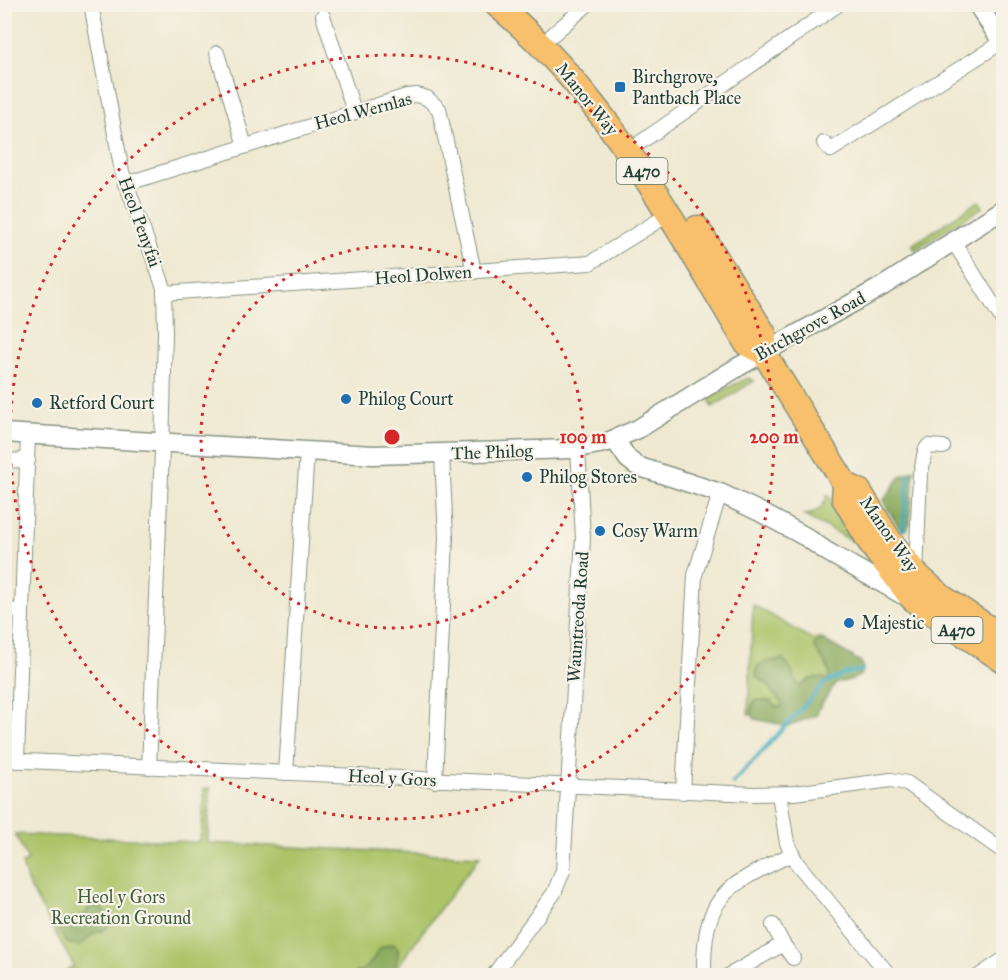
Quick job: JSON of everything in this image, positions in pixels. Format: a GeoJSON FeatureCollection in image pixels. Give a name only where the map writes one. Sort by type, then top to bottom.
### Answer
{"type":"FeatureCollection","features":[{"type":"Feature","properties":{"kind":"highway","name":"Manor Way"},"geometry":{"type":"LineString","coordinates":[[496,4],[551,56],[593,102],[669,214],[747,344],[764,353],[844,484],[844,498],[873,547],[919,586]]}},
{"type":"Feature","properties":{"kind":"highway","name":"Manor Way"},"geometry":{"type":"LineString","coordinates":[[519,4],[601,89],[640,142],[682,203],[708,248],[740,293],[764,334],[764,353]]}},
{"type":"Feature","properties":{"kind":"highway","name":"Manor Way"},"geometry":{"type":"LineString","coordinates":[[844,484],[859,491],[919,586]]}},
{"type":"Feature","properties":{"kind":"highway","name":"A470"},"geometry":{"type":"LineString","coordinates":[[919,586],[1004,638]]}},
{"type":"Feature","properties":{"kind":"highway","name":"A470"},"geometry":{"type":"LineString","coordinates":[[919,586],[933,614],[1004,661]]}},
{"type":"Feature","properties":{"kind":"street","name":"Heol Penyfai"},"geometry":{"type":"LineString","coordinates":[[91,4],[125,184],[162,279],[164,293],[162,442],[149,767]]}},
{"type":"Feature","properties":{"kind":"street"},"geometry":{"type":"LineString","coordinates":[[552,36],[588,4]]}},
{"type":"Feature","properties":{"kind":"street"},"geometry":{"type":"LineString","coordinates":[[640,142],[839,4]]}},
{"type":"Feature","properties":{"kind":"street"},"geometry":{"type":"LineString","coordinates":[[824,143],[831,150],[1003,44],[977,4]]}},
{"type":"Feature","properties":{"kind":"street"},"geometry":{"type":"LineString","coordinates":[[323,16],[354,111]]}},
{"type":"Feature","properties":{"kind":"street"},"geometry":{"type":"LineString","coordinates":[[217,53],[246,146]]}},
{"type":"Feature","properties":{"kind":"street","name":"Heol Wernlas"},"geometry":{"type":"LineString","coordinates":[[125,184],[354,111],[417,95],[427,98],[439,109],[474,272]]}},
{"type":"Feature","properties":{"kind":"street","name":"Birchgrove Road"},"geometry":{"type":"LineString","coordinates":[[615,440],[638,429],[694,393],[883,285],[1004,208]]}},
{"type":"Feature","properties":{"kind":"street","name":"Heol Dolwen"},"geometry":{"type":"LineString","coordinates":[[164,293],[590,262],[669,214]]}},
{"type":"Feature","properties":{"kind":"street"},"geometry":{"type":"LineString","coordinates":[[953,241],[1004,322]]}},
{"type":"Feature","properties":{"kind":"street","name":"The Philog"},"geometry":{"type":"LineString","coordinates":[[4,433],[373,455],[579,448],[615,440]]}},
{"type":"Feature","properties":{"kind":"street"},"geometry":{"type":"LineString","coordinates":[[11,760],[22,611],[28,434]]}},
{"type":"Feature","properties":{"kind":"street"},"geometry":{"type":"LineString","coordinates":[[615,440],[628,459],[637,466],[720,494],[784,524],[807,537],[826,552],[901,594],[919,586],[917,529],[920,473],[923,469],[925,450],[928,446],[943,447]]}},
{"type":"Feature","properties":{"kind":"street","name":"Wauntreoda Road"},"geometry":{"type":"LineString","coordinates":[[494,975],[560,882],[565,859],[583,538],[579,448]]}},
{"type":"Feature","properties":{"kind":"street"},"geometry":{"type":"LineString","coordinates":[[286,773],[307,452]]}},
{"type":"Feature","properties":{"kind":"street"},"geometry":{"type":"LineString","coordinates":[[435,781],[446,538],[442,454]]}},
{"type":"Feature","properties":{"kind":"street"},"geometry":{"type":"LineString","coordinates":[[4,460],[28,461]]}},
{"type":"Feature","properties":{"kind":"street"},"geometry":{"type":"LineString","coordinates":[[683,792],[695,575],[720,494]]}},
{"type":"Feature","properties":{"kind":"street"},"geometry":{"type":"LineString","coordinates":[[890,541],[904,539],[917,529]]}},
{"type":"Feature","properties":{"kind":"street"},"geometry":{"type":"LineString","coordinates":[[4,610],[22,611]]}},
{"type":"Feature","properties":{"kind":"street","name":"Heol y Gors"},"geometry":{"type":"LineString","coordinates":[[11,760],[683,792],[779,794],[898,780],[907,783],[1004,852]]}},
{"type":"Feature","properties":{"kind":"street"},"geometry":{"type":"LineString","coordinates":[[779,794],[784,827],[792,854],[803,872],[890,975]]}},
{"type":"Feature","properties":{"kind":"street"},"geometry":{"type":"LineString","coordinates":[[704,975],[704,938],[712,912],[719,900],[738,881],[792,854]]}},
{"type":"Feature","properties":{"kind":"street"},"geometry":{"type":"LineString","coordinates":[[772,925],[793,958]]}},
{"type":"Feature","properties":{"kind":"street"},"geometry":{"type":"LineString","coordinates":[[728,975],[783,944]]}},
{"type":"Feature","properties":{"kind":"street"},"geometry":{"type":"LineString","coordinates":[[979,975],[1004,959]]}},
{"type":"Feature","properties":{"kind":"green space"},"geometry":{"type":"Polygon","coordinates":[[[979,201],[983,207],[915,250],[912,245],[979,201]]]}},
{"type":"Feature","properties":{"kind":"green space"},"geometry":{"type":"Polygon","coordinates":[[[748,378],[754,381],[712,407],[709,397],[748,378]]]}},
{"type":"Feature","properties":{"kind":"green space"},"geometry":{"type":"Polygon","coordinates":[[[914,470],[910,524],[901,531],[883,501],[901,476],[914,470]]]}},
{"type":"Feature","properties":{"kind":"green space"},"geometry":{"type":"Polygon","coordinates":[[[827,495],[858,540],[858,544],[803,515],[812,514],[819,509],[827,495]]]}},
{"type":"Feature","properties":{"kind":"green space"},"geometry":{"type":"Polygon","coordinates":[[[753,605],[812,639],[820,638],[853,657],[822,692],[757,716],[748,714],[753,605]]]}},
{"type":"Feature","properties":{"kind":"green space"},"geometry":{"type":"Polygon","coordinates":[[[823,640],[861,662],[863,672],[852,680],[836,683],[819,708],[817,715],[788,726],[755,719],[752,709],[755,700],[771,701],[776,707],[781,707],[782,703],[768,685],[756,676],[760,664],[783,659],[800,687],[813,678],[829,680],[829,670],[814,646],[816,642],[823,640]]]}},
{"type":"Feature","properties":{"kind":"green space","name":"Heol y Gors Recreation Ground"},"geometry":{"type":"Polygon","coordinates":[[[210,788],[208,843],[480,856],[392,975],[79,976],[76,970],[57,976],[74,966],[28,884],[22,864],[28,861],[15,834],[199,842],[202,831],[204,789],[210,788]]]}},
{"type":"Feature","properties":{"kind":"green space"},"geometry":{"type":"Polygon","coordinates":[[[96,906],[106,914],[108,927],[95,932],[80,946],[67,943],[57,928],[60,922],[85,915],[89,908],[96,906]]]}},
{"type":"Feature","properties":{"kind":"green space"},"geometry":{"type":"Polygon","coordinates":[[[393,944],[398,948],[398,957],[391,975],[353,975],[368,966],[380,949],[393,944]]]}},
{"type":"Feature","properties":{"kind":"waterway"},"geometry":{"type":"LineString","coordinates":[[903,530],[909,474]]}},
{"type":"Feature","properties":{"kind":"waterway"},"geometry":{"type":"LineString","coordinates":[[733,783],[824,684],[844,674],[862,670]]}},
{"type":"Feature","properties":{"kind":"place","name":"Birchgrove, Pantbach Place"},"geometry":{"type":"Point","coordinates":[620,87]}},
{"type":"Feature","properties":{"kind":"place","name":"Philog Court"},"geometry":{"type":"Point","coordinates":[346,399]}},
{"type":"Feature","properties":{"kind":"place","name":"Retford Court"},"geometry":{"type":"Point","coordinates":[37,403]}},
{"type":"Feature","properties":{"kind":"place","name":"Philog Stores"},"geometry":{"type":"Point","coordinates":[527,477]}},
{"type":"Feature","properties":{"kind":"place","name":"Cosy Warm"},"geometry":{"type":"Point","coordinates":[600,531]}},
{"type":"Feature","properties":{"kind":"place","name":"Majestic"},"geometry":{"type":"Point","coordinates":[849,623]}}]}
